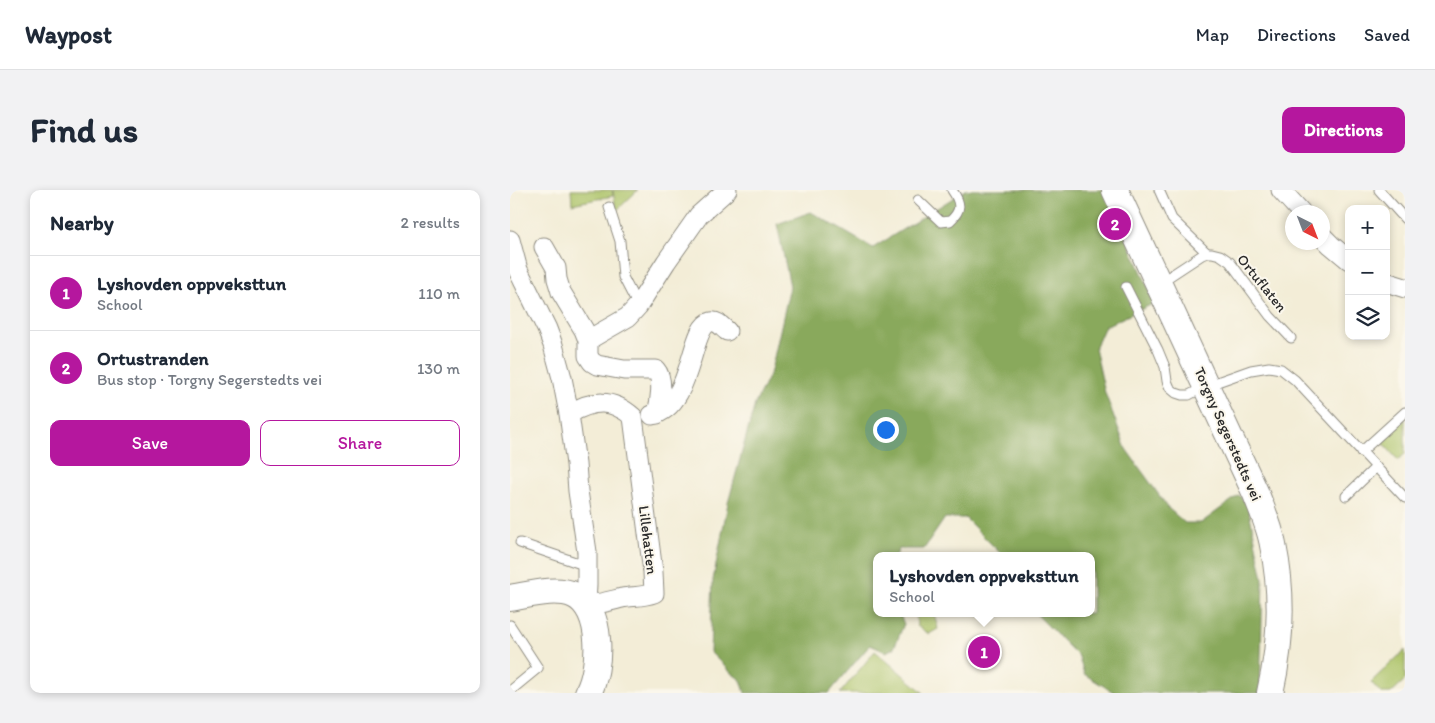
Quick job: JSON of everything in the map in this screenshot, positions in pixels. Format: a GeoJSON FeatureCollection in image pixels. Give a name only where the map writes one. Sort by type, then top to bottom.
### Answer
{"type":"FeatureCollection","features":[{"type":"Feature","properties":{"kind":"main road","name":"Torgny Segerstedts vei"},"geometry":{"type":"LineString","coordinates":[[1115,190],[1256,494],[1273,544],[1279,597],[1277,656],[1270,693]]}},
{"type":"Feature","properties":{"kind":"main road"},"geometry":{"type":"LineString","coordinates":[[510,598],[563,592],[581,599],[586,604],[592,613],[598,644],[596,671],[593,684],[588,693]]}},
{"type":"Feature","properties":{"kind":"street"},"geometry":{"type":"LineString","coordinates":[[588,340],[628,317],[638,306],[699,215],[727,190]]}},
{"type":"Feature","properties":{"kind":"street"},"geometry":{"type":"LineString","coordinates":[[1281,190],[1295,205]]}},
{"type":"Feature","properties":{"kind":"street"},"geometry":{"type":"LineString","coordinates":[[510,240],[518,270],[547,329],[553,346],[569,414],[587,552],[586,604]]}},
{"type":"Feature","properties":{"kind":"street"},"geometry":{"type":"LineString","coordinates":[[1330,244],[1345,257]]}},
{"type":"Feature","properties":{"kind":"street"},"geometry":{"type":"LineString","coordinates":[[544,247],[556,268],[557,279],[562,292],[584,330],[588,340],[588,356],[592,362],[597,365],[624,370],[652,369],[658,372],[660,378],[660,401],[657,414]]}},
{"type":"Feature","properties":{"kind":"street"},"geometry":{"type":"LineString","coordinates":[[1390,283],[1405,288]]}},
{"type":"Feature","properties":{"kind":"street"},"geometry":{"type":"LineString","coordinates":[[569,414],[589,404],[606,403],[626,410],[633,417],[657,414],[676,398],[687,373],[700,334],[706,324],[712,321],[716,322],[728,331]]}},
{"type":"Feature","properties":{"kind":"street","name":"Lillehatten"},"geometry":{"type":"LineString","coordinates":[[586,604],[593,605],[654,593],[633,417]]}},
{"type":"Feature","properties":{"kind":"lane"},"geometry":{"type":"LineString","coordinates":[[918,200],[941,222],[950,221],[957,215],[960,209],[957,198],[952,190]]}},
{"type":"Feature","properties":{"kind":"lane","name":"Ortuflaten"},"geometry":{"type":"LineString","coordinates":[[1159,190],[1172,219],[1207,253],[1220,255],[1230,262],[1270,316],[1291,338]]}},
{"type":"Feature","properties":{"kind":"lane"},"geometry":{"type":"LineString","coordinates":[[1379,190],[1405,219]]}},
{"type":"Feature","properties":{"kind":"lane"},"geometry":{"type":"LineString","coordinates":[[609,207],[620,241],[623,277],[638,306]]}},
{"type":"Feature","properties":{"kind":"lane"},"geometry":{"type":"LineString","coordinates":[[1158,283],[1207,253]]}},
{"type":"Feature","properties":{"kind":"lane"},"geometry":{"type":"LineString","coordinates":[[1126,287],[1158,350],[1165,367],[1170,388],[1176,393],[1182,396],[1189,395],[1206,386],[1258,368],[1281,368],[1295,380],[1405,498]]}},
{"type":"Feature","properties":{"kind":"lane"},"geometry":{"type":"LineString","coordinates":[[1361,452],[1405,412]]}},
{"type":"Feature","properties":{"kind":"lane"},"geometry":{"type":"LineString","coordinates":[[1346,496],[1376,467]]}},
{"type":"Feature","properties":{"kind":"lane"},"geometry":{"type":"LineString","coordinates":[[520,544],[587,566]]}},
{"type":"Feature","properties":{"kind":"lane"},"geometry":{"type":"LineString","coordinates":[[510,625],[538,668],[510,691]]}},
{"type":"Feature","properties":{"kind":"green space"},"geometry":{"type":"Polygon","coordinates":[[[571,190],[612,190],[613,196],[572,204],[571,190]]]}},
{"type":"Feature","properties":{"kind":"green space"},"geometry":{"type":"Polygon","coordinates":[[[613,190],[638,190],[616,211],[613,190]]]}},
{"type":"Feature","properties":{"kind":"green space"},"geometry":{"type":"Polygon","coordinates":[[[966,190],[1106,190],[1155,303],[1105,326],[1095,348],[1105,393],[1126,449],[1169,509],[1185,523],[1201,523],[1239,495],[1248,506],[1263,579],[1260,693],[1115,693],[1084,674],[1079,657],[1039,617],[1095,617],[1095,552],[999,552],[965,518],[945,518],[924,549],[873,552],[873,617],[901,617],[904,624],[894,648],[886,652],[870,645],[829,693],[745,693],[741,680],[731,673],[710,652],[713,580],[728,503],[755,404],[771,371],[790,286],[777,224],[811,212],[873,248],[966,190]]]}},
{"type":"Feature","properties":{"kind":"green space"},"geometry":{"type":"Polygon","coordinates":[[[1405,419],[1405,454],[1398,460],[1381,441],[1405,419]]]}},
{"type":"Feature","properties":{"kind":"green space"},"geometry":{"type":"Polygon","coordinates":[[[916,617],[935,617],[938,629],[929,634],[917,626],[916,617]]]}},
{"type":"Feature","properties":{"kind":"green space"},"geometry":{"type":"Polygon","coordinates":[[[1405,650],[1405,680],[1391,693],[1381,693],[1371,682],[1405,650]]]}},
{"type":"Feature","properties":{"kind":"green space"},"geometry":{"type":"Polygon","coordinates":[[[875,651],[924,693],[840,693],[875,651]]]}},
{"type":"Feature","properties":{"kind":"place","name":"Ortustranden"},"geometry":{"type":"Point","coordinates":[1115,224]}},
{"type":"Feature","properties":{"kind":"place","name":"Lyshovden oppveksttun"},"geometry":{"type":"Point","coordinates":[984,652]}}]}
